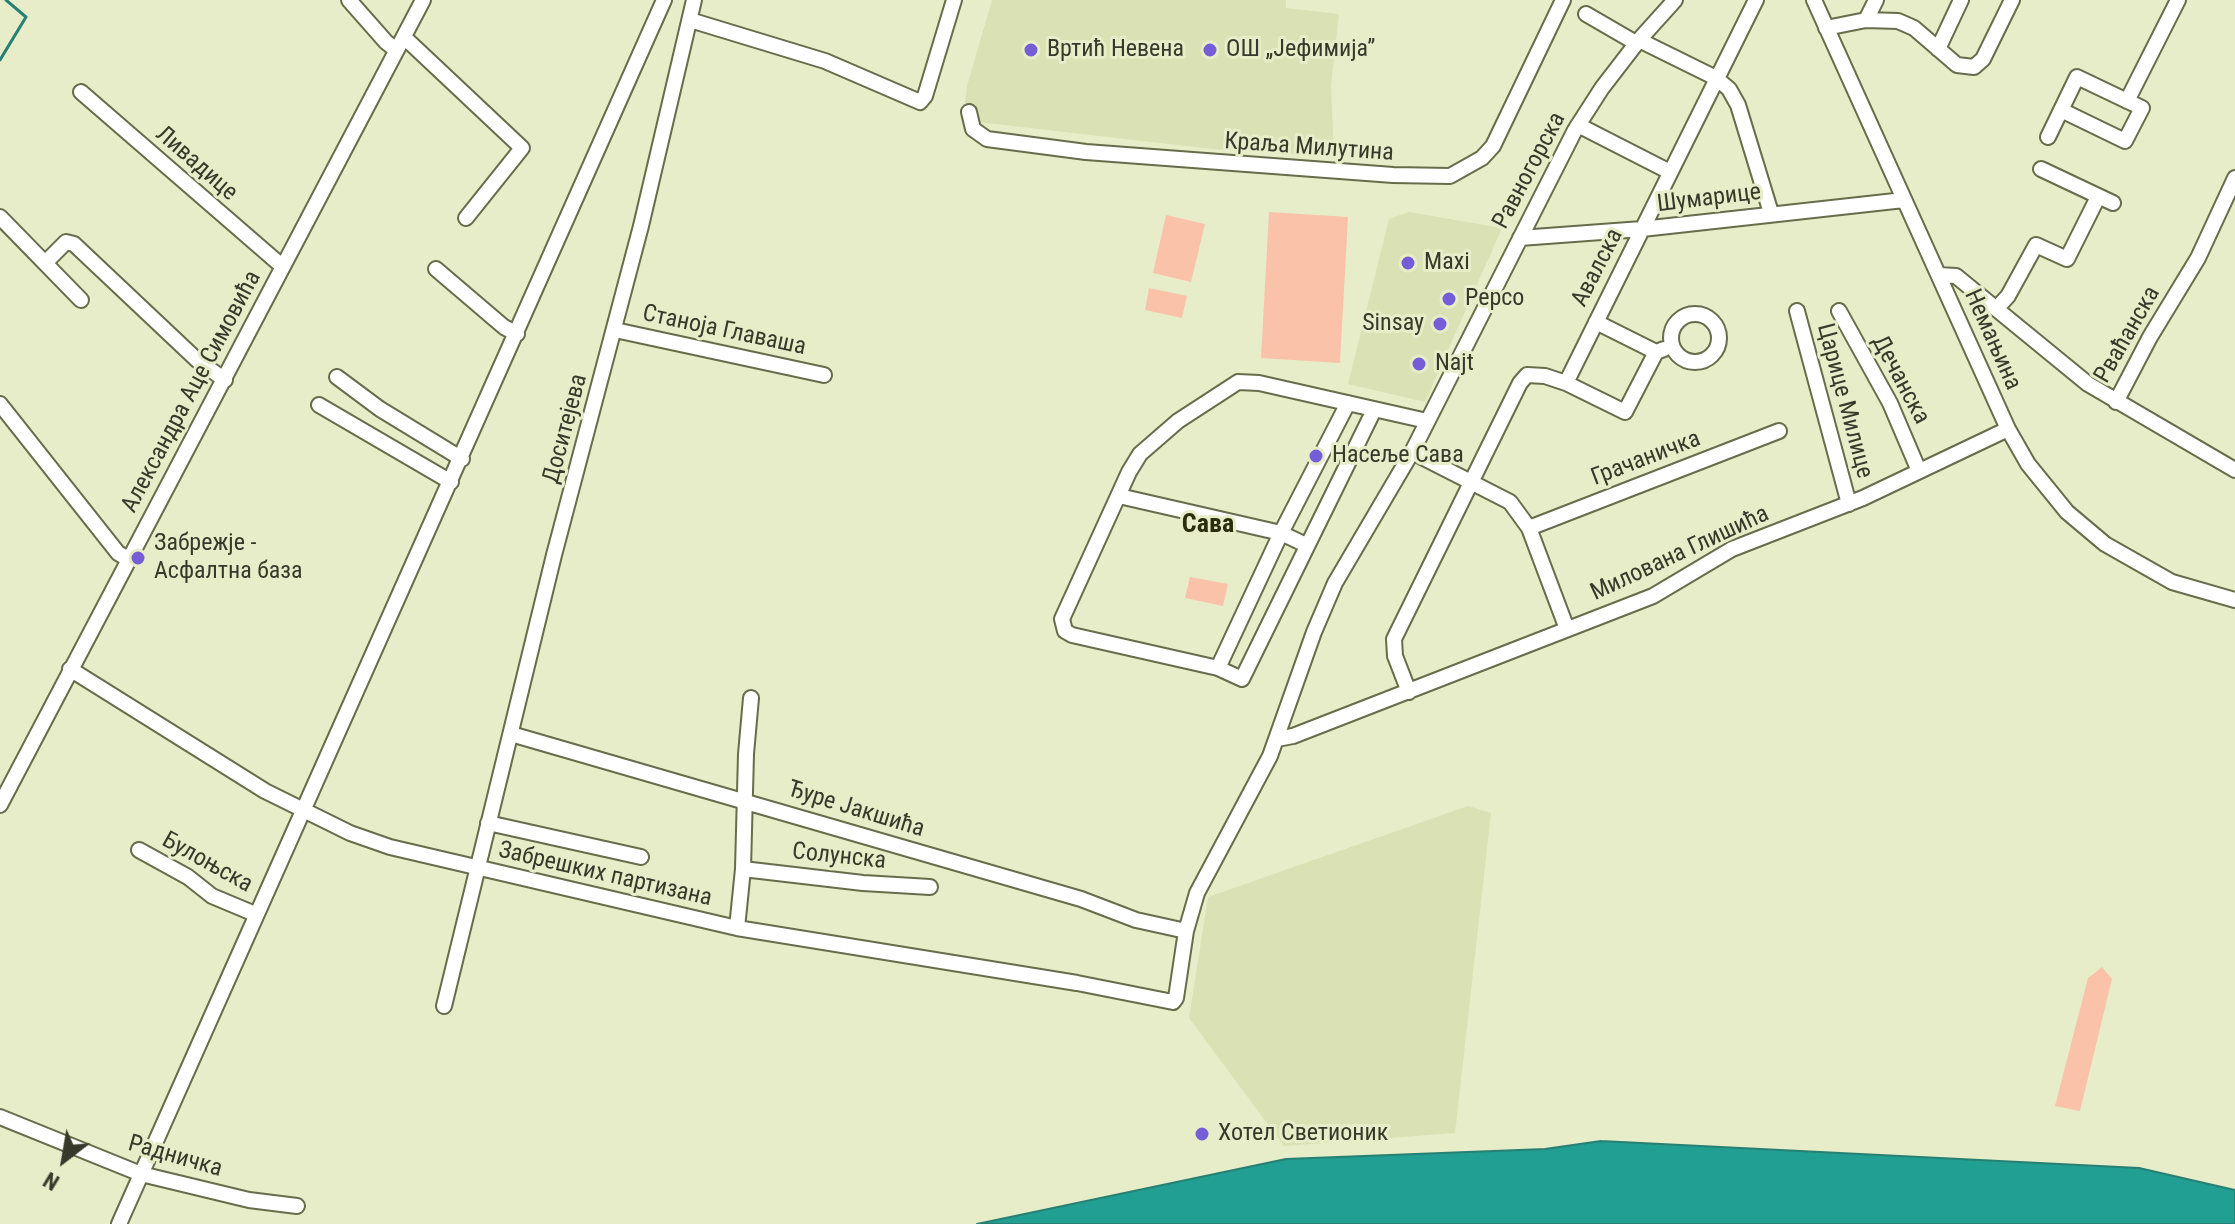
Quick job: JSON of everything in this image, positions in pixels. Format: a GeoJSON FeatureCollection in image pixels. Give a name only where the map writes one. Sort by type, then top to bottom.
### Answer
{"type":"FeatureCollection","features":[{"type":"Feature","properties":{"kind":"street"},"geometry":{"type":"LineString","coordinates":[[349,0],[386,42],[400,44],[522,148],[466,218]]}},
{"type":"Feature","properties":{"kind":"street","name":"Александра Аце Симовића"},"geometry":{"type":"LineString","coordinates":[[0,805],[423,0]]}},
{"type":"Feature","properties":{"kind":"street"},"geometry":{"type":"LineString","coordinates":[[119,1224],[664,0]]}},
{"type":"Feature","properties":{"kind":"street","name":"Доситејева"},"geometry":{"type":"LineString","coordinates":[[444,1006],[554,555],[615,330],[694,0]]}},
{"type":"Feature","properties":{"kind":"street"},"geometry":{"type":"LineString","coordinates":[[690,20],[825,61],[920,102],[925,96],[954,0]]}},
{"type":"Feature","properties":{"kind":"street","name":"Краља Милутина"},"geometry":{"type":"LineString","coordinates":[[969,112],[973,129],[987,139],[1214,164],[1450,176],[1482,158],[1493,146],[1563,0]]}},
{"type":"Feature","properties":{"kind":"street","name":"Равногорска"},"geometry":{"type":"LineString","coordinates":[[1173,1002],[1186,931],[1197,893],[1262,774],[1335,583],[1412,452],[1578,125],[1637,42],[1675,0]]}},
{"type":"Feature","properties":{"kind":"street","name":"Авалска"},"geometry":{"type":"LineString","coordinates":[[1566,383],[1756,0]]}},
{"type":"Feature","properties":{"kind":"street","name":"Немањина"},"geometry":{"type":"LineString","coordinates":[[1814,0],[2008,429],[2044,486],[2094,536],[2126,558],[2161,577],[2201,592],[2235,600]]}},
{"type":"Feature","properties":{"kind":"street"},"geometry":{"type":"LineString","coordinates":[[1866,20],[1876,0]]}},
{"type":"Feature","properties":{"kind":"street"},"geometry":{"type":"LineString","coordinates":[[1938,49],[1961,0]]}},
{"type":"Feature","properties":{"kind":"street"},"geometry":{"type":"LineString","coordinates":[[1826,28],[1866,20],[1906,23],[1957,65],[1967,68],[1978,66],[2012,0]]}},
{"type":"Feature","properties":{"kind":"street"},"geometry":{"type":"LineString","coordinates":[[2127,101],[2178,0]]}},
{"type":"Feature","properties":{"kind":"street"},"geometry":{"type":"LineString","coordinates":[[1586,14],[1637,42],[1716,78],[1729,89],[1738,105],[1771,213]]}},
{"type":"Feature","properties":{"kind":"street"},"geometry":{"type":"LineString","coordinates":[[2048,137],[2061,110],[2077,77],[2142,108],[2125,141],[2061,110]]}},
{"type":"Feature","properties":{"kind":"street","name":"Ливадице"},"geometry":{"type":"LineString","coordinates":[[81,92],[283,267]]}},
{"type":"Feature","properties":{"kind":"street"},"geometry":{"type":"LineString","coordinates":[[1578,125],[1670,172]]}},
{"type":"Feature","properties":{"kind":"street"},"geometry":{"type":"LineString","coordinates":[[2041,169],[2113,203]]}},
{"type":"Feature","properties":{"kind":"street","name":"Рваћанска"},"geometry":{"type":"LineString","coordinates":[[1939,275],[1956,276],[2088,384],[2116,402],[2150,337],[2198,258],[2235,178]]}},
{"type":"Feature","properties":{"kind":"street","name":"Немањина"},"geometry":{"type":"LineString","coordinates":[[1997,308],[2008,296],[2036,245],[2067,259],[2098,197]]}},
{"type":"Feature","properties":{"kind":"street","name":"Шумарице"},"geometry":{"type":"LineString","coordinates":[[1520,238],[1642,229],[1904,200]]}},
{"type":"Feature","properties":{"kind":"street"},"geometry":{"type":"LineString","coordinates":[[0,217],[81,300]]}},
{"type":"Feature","properties":{"kind":"street"},"geometry":{"type":"LineString","coordinates":[[45,263],[66,242],[74,244],[197,360],[225,380]]}},
{"type":"Feature","properties":{"kind":"street"},"geometry":{"type":"LineString","coordinates":[[436,269],[504,327],[517,334]]}},
{"type":"Feature","properties":{"kind":"street","name":"Царице Милице"},"geometry":{"type":"LineString","coordinates":[[1797,311],[1849,504]]}},
{"type":"Feature","properties":{"kind":"street","name":"Дечанска"},"geometry":{"type":"LineString","coordinates":[[1839,311],[1890,403],[1919,471]]}},
{"type":"Feature","properties":{"kind":"street"},"geometry":{"type":"LineString","coordinates":[[1596,322],[1656,352]]}},
{"type":"Feature","properties":{"kind":"street","name":"Станоја Главаша"},"geometry":{"type":"LineString","coordinates":[[615,330],[824,375]]}},
{"type":"Feature","properties":{"kind":"street"},"geometry":{"type":"LineString","coordinates":[[1409,692],[1395,656],[1394,639],[1520,383],[1527,375],[1545,376],[1625,412],[1656,352],[1671,346]]}},
{"type":"Feature","properties":{"kind":"street"},"geometry":{"type":"LineString","coordinates":[[337,377],[380,409],[462,459]]}},
{"type":"Feature","properties":{"kind":"street"},"geometry":{"type":"LineString","coordinates":[[1374,410],[1242,679],[1218,668],[1072,635],[1062,626],[1062,619],[1129,472],[1147,447],[1178,421],[1238,382],[1259,383],[1427,421]]}},
{"type":"Feature","properties":{"kind":"street"},"geometry":{"type":"LineString","coordinates":[[2116,402],[2235,470]]}},
{"type":"Feature","properties":{"kind":"street"},"geometry":{"type":"LineString","coordinates":[[1218,668],[1281,533],[1348,403]]}},
{"type":"Feature","properties":{"kind":"street"},"geometry":{"type":"LineString","coordinates":[[0,404],[118,553],[128,559]]}},
{"type":"Feature","properties":{"kind":"street"},"geometry":{"type":"LineString","coordinates":[[319,405],[451,482]]}},
{"type":"Feature","properties":{"kind":"street","name":"Милована Глишића"},"geometry":{"type":"LineString","coordinates":[[1277,739],[1293,736],[1409,692],[1653,596],[1732,549],[1849,504],[2008,429]]}},
{"type":"Feature","properties":{"kind":"street","name":"Грачаничка"},"geometry":{"type":"LineString","coordinates":[[1529,528],[1779,431]]}},
{"type":"Feature","properties":{"kind":"street"},"geometry":{"type":"LineString","coordinates":[[1412,452],[1510,502],[1529,528],[1567,629]]}},
{"type":"Feature","properties":{"kind":"street"},"geometry":{"type":"LineString","coordinates":[[1119,496],[1281,533],[1306,545]]}},
{"type":"Feature","properties":{"kind":"street","name":"Забрешких партизана"},"geometry":{"type":"LineString","coordinates":[[70,669],[225,767],[303,811],[390,847],[737,928],[1077,983],[1173,1002]]}},
{"type":"Feature","properties":{"kind":"street"},"geometry":{"type":"LineString","coordinates":[[737,928],[743,869],[751,698]]}},
{"type":"Feature","properties":{"kind":"street","name":"Ђуре Јакшића"},"geometry":{"type":"LineString","coordinates":[[511,734],[1081,899],[1136,920],[1186,931]]}},
{"type":"Feature","properties":{"kind":"street"},"geometry":{"type":"LineString","coordinates":[[488,823],[641,857]]}},
{"type":"Feature","properties":{"kind":"street","name":"Булоњска"},"geometry":{"type":"LineString","coordinates":[[139,850],[188,877],[212,896],[255,914]]}},
{"type":"Feature","properties":{"kind":"street","name":"Солунска"},"geometry":{"type":"LineString","coordinates":[[743,869],[863,883],[930,887]]}},
{"type":"Feature","properties":{"kind":"street","name":"Радничка"},"geometry":{"type":"LineString","coordinates":[[0,1117],[141,1174],[249,1200],[297,1206]]}},
{"type":"Feature","properties":{"kind":"shaded area","name":"ОШ „Јефимија”"},"geometry":{"type":"Polygon","coordinates":[[[992,0],[1286,0],[1286,8],[1339,14],[1331,85],[1334,156],[1212,149],[978,122],[964,112],[967,86],[992,0]]]}},
{"type":"Feature","properties":{"kind":"shaded area"},"geometry":{"type":"Polygon","coordinates":[[[1269,212],[1348,217],[1340,363],[1261,358],[1269,212]]]}},
{"type":"Feature","properties":{"kind":"shaded area"},"geometry":{"type":"Polygon","coordinates":[[[1409,212],[1502,228],[1425,402],[1348,384],[1389,219],[1409,212]]]}},
{"type":"Feature","properties":{"kind":"shaded area"},"geometry":{"type":"Polygon","coordinates":[[[1166,215],[1205,224],[1191,282],[1153,273],[1166,215]]]}},
{"type":"Feature","properties":{"kind":"shaded area"},"geometry":{"type":"Polygon","coordinates":[[[1149,288],[1187,296],[1182,318],[1145,310],[1149,288]]]}},
{"type":"Feature","properties":{"kind":"shaded area"},"geometry":{"type":"Polygon","coordinates":[[[1190,577],[1228,584],[1223,606],[1185,598],[1190,577]]]}},
{"type":"Feature","properties":{"kind":"shaded area"},"geometry":{"type":"Polygon","coordinates":[[[1468,806],[1491,813],[1455,1133],[1284,1146],[1189,1018],[1208,897],[1468,806]]]}},
{"type":"Feature","properties":{"kind":"shaded area"},"geometry":{"type":"Polygon","coordinates":[[[2102,967],[2112,979],[2080,1111],[2055,1106],[2088,978],[2102,967]]]}},
{"type":"Feature","properties":{"kind":"water"},"geometry":{"type":"Polygon","coordinates":[[[1601,1141],[2139,1168],[2235,1190],[2235,1224],[977,1224],[1286,1159],[1545,1149],[1601,1141]]]}},
{"type":"Feature","properties":{"kind":"waterway"},"geometry":{"type":"LineString","coordinates":[[0,60],[26,17],[6,0]]}},
{"type":"Feature","properties":{"kind":"place","name":"Вртић Невена"},"geometry":{"type":"Point","coordinates":[1031,50]}},
{"type":"Feature","properties":{"kind":"place","name":"ОШ „Јефимија”"},"geometry":{"type":"Point","coordinates":[1210,50]}},
{"type":"Feature","properties":{"kind":"place","name":"Maxi"},"geometry":{"type":"Point","coordinates":[1408,263]}},
{"type":"Feature","properties":{"kind":"place","name":"Pepco"},"geometry":{"type":"Point","coordinates":[1449,299]}},
{"type":"Feature","properties":{"kind":"place","name":"Sinsay"},"geometry":{"type":"Point","coordinates":[1440,324]}},
{"type":"Feature","properties":{"kind":"place","name":"Najt"},"geometry":{"type":"Point","coordinates":[1419,364]}},
{"type":"Feature","properties":{"kind":"place","name":"Насеље Сава"},"geometry":{"type":"Point","coordinates":[1316,456]}},
{"type":"Feature","properties":{"kind":"place","name":"Забрежје - Асфалтна база"},"geometry":{"type":"Point","coordinates":[138,558]}},
{"type":"Feature","properties":{"kind":"place","name":"Хотел Светионик"},"geometry":{"type":"Point","coordinates":[1202,1134]}},
{"type":"Feature","properties":{"kind":"district","name":"Сава"},"geometry":{"type":"Point","coordinates":[1208,525]}}]}
